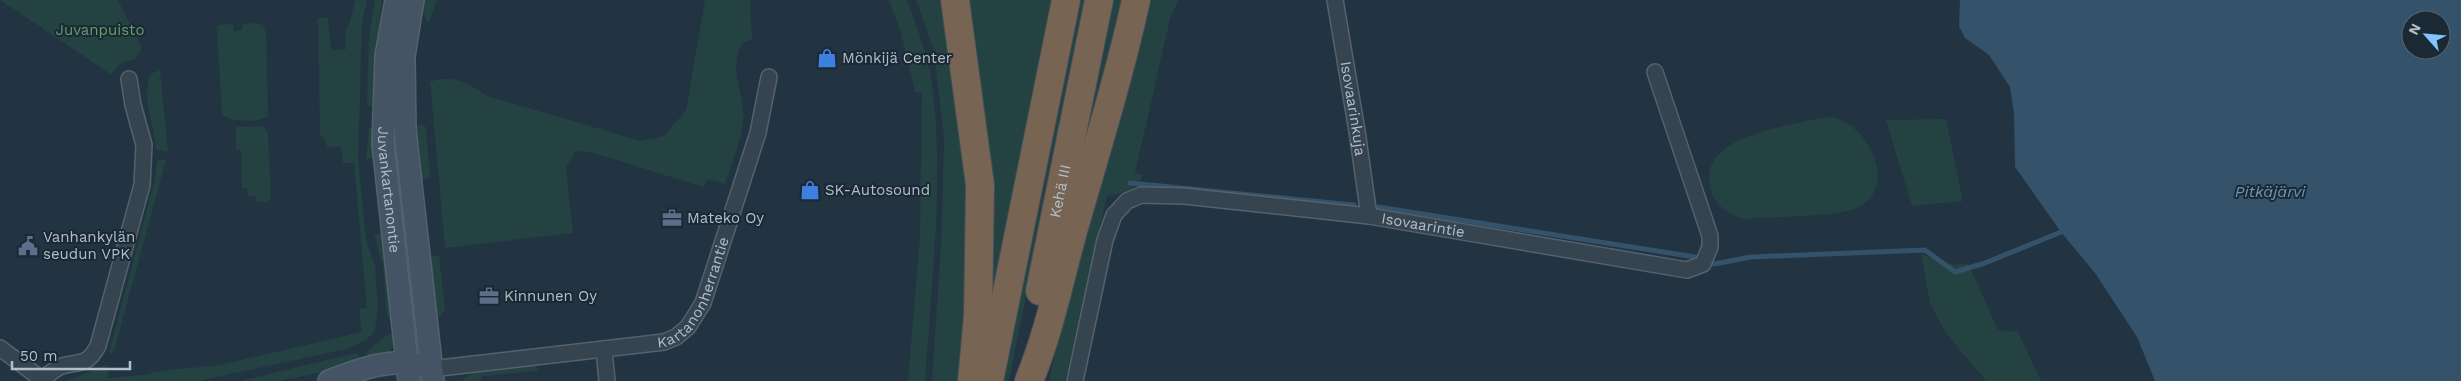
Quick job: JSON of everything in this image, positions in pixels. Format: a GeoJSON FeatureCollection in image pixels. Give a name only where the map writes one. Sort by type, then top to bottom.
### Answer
{"type":"FeatureCollection","features":[{"type":"Feature","properties":{"kind":"highway"},"geometry":{"type":"LineString","coordinates":[[955,0],[980,185],[978,316],[972,381]]}},
{"type":"Feature","properties":{"kind":"highway"},"geometry":{"type":"LineString","coordinates":[[989,381],[1066,0]]}},
{"type":"Feature","properties":{"kind":"highway","name":"Kehä III"},"geometry":{"type":"LineString","coordinates":[[1022,381],[1099,0]]}},
{"type":"Feature","properties":{"kind":"highway"},"geometry":{"type":"LineString","coordinates":[[1029,381],[1044,343],[1072,234],[1123,59],[1136,0]]}},
{"type":"Feature","properties":{"kind":"main road","name":"Juvankartanontie"},"geometry":{"type":"LineString","coordinates":[[396,0],[386,56],[383,144],[407,376]]}},
{"type":"Feature","properties":{"kind":"main road","name":"Juvankartanontie"},"geometry":{"type":"LineString","coordinates":[[413,0],[404,56],[405,130],[432,375]]}},
{"type":"Feature","properties":{"kind":"main road"},"geometry":{"type":"LineString","coordinates":[[329,381],[365,369],[407,376],[432,375]]}},
{"type":"Feature","properties":{"kind":"street","name":"Isovaarinkuja"},"geometry":{"type":"LineString","coordinates":[[1335,0],[1369,216]]}},
{"type":"Feature","properties":{"kind":"street","name":"Isovaarintie"},"geometry":{"type":"LineString","coordinates":[[1075,381],[1105,240],[1114,215],[1127,201],[1141,195],[1184,196],[1369,216],[1687,270],[1703,264],[1710,248],[1710,236],[1655,72]]}},
{"type":"Feature","properties":{"kind":"street","name":"Kartanonherrantie"},"geometry":{"type":"LineString","coordinates":[[432,375],[604,349],[664,342],[676,337],[688,327],[708,292],[758,133],[769,77]]}},
{"type":"Feature","properties":{"kind":"street"},"geometry":{"type":"LineString","coordinates":[[0,348],[43,380],[61,366],[84,362],[92,357],[98,346],[142,185],[144,145],[133,105],[129,78]]}},
{"type":"Feature","properties":{"kind":"street"},"geometry":{"type":"LineString","coordinates":[[604,349],[607,381]]}},
{"type":"Feature","properties":{"kind":"green space","name":"Juvanpuisto"},"geometry":{"type":"Polygon","coordinates":[[[0,0],[118,0],[142,48],[134,60],[121,64],[112,75],[0,0]]]}},
{"type":"Feature","properties":{"kind":"green space"},"geometry":{"type":"Polygon","coordinates":[[[355,0],[367,0],[362,24],[358,159],[366,240],[375,265],[378,310],[374,333],[365,341],[346,349],[199,381],[67,381],[107,364],[108,378],[151,374],[151,372],[219,365],[362,332],[359,309],[367,308],[354,163],[343,163],[341,146],[327,147],[325,139],[320,135],[318,18],[328,18],[331,50],[346,49],[345,30],[349,25],[355,0]]]}},
{"type":"Feature","properties":{"kind":"green space"},"geometry":{"type":"Polygon","coordinates":[[[375,0],[382,0],[376,58],[376,105],[367,106],[369,35],[375,0]]]}},
{"type":"Feature","properties":{"kind":"green space"},"geometry":{"type":"Polygon","coordinates":[[[424,0],[437,0],[429,22],[426,22],[423,8],[424,0]]]}},
{"type":"Feature","properties":{"kind":"green space"},"geometry":{"type":"Polygon","coordinates":[[[705,0],[750,0],[752,40],[742,43],[736,65],[743,114],[742,132],[725,184],[708,179],[703,187],[594,153],[576,151],[566,167],[573,233],[445,248],[430,82],[453,79],[474,87],[488,96],[641,141],[664,136],[686,110],[705,0]]]}},
{"type":"Feature","properties":{"kind":"green space"},"geometry":{"type":"Polygon","coordinates":[[[889,0],[907,0],[928,63],[936,121],[936,232],[925,381],[908,381],[920,236],[922,92],[915,92],[901,33],[889,0]]]}},
{"type":"Feature","properties":{"kind":"green space"},"geometry":{"type":"Polygon","coordinates":[[[916,0],[943,0],[969,194],[963,381],[932,381],[941,244],[944,139],[934,50],[916,0]]]}},
{"type":"Feature","properties":{"kind":"green space"},"geometry":{"type":"Polygon","coordinates":[[[960,0],[1057,0],[989,312],[960,0]]]}},
{"type":"Feature","properties":{"kind":"green space"},"geometry":{"type":"Polygon","coordinates":[[[1078,0],[1086,0],[1009,381],[999,381],[1078,0]]]}},
{"type":"Feature","properties":{"kind":"green space"},"geometry":{"type":"Polygon","coordinates":[[[1111,0],[1127,0],[1068,213],[1111,0]]]}},
{"type":"Feature","properties":{"kind":"green space"},"geometry":{"type":"Polygon","coordinates":[[[1148,0],[1178,0],[1170,19],[1135,173],[1143,175],[1133,188],[1107,196],[1065,381],[1049,381],[1062,319],[1148,0]]]}},
{"type":"Feature","properties":{"kind":"green space"},"geometry":{"type":"Polygon","coordinates":[[[255,23],[263,25],[266,32],[268,116],[252,121],[231,119],[222,114],[217,30],[219,25],[233,24],[234,31],[242,30],[242,24],[255,23]]]}},
{"type":"Feature","properties":{"kind":"green space"},"geometry":{"type":"Polygon","coordinates":[[[160,70],[168,152],[156,150],[147,103],[148,84],[151,74],[160,70]]]}},
{"type":"Feature","properties":{"kind":"green space"},"geometry":{"type":"Polygon","coordinates":[[[1819,118],[1835,118],[1847,123],[1859,132],[1868,144],[1878,172],[1876,186],[1871,198],[1859,207],[1837,213],[1745,219],[1729,213],[1716,202],[1711,191],[1709,172],[1716,158],[1728,146],[1765,131],[1819,118]]]}},
{"type":"Feature","properties":{"kind":"green space"},"geometry":{"type":"Polygon","coordinates":[[[1946,119],[1963,201],[1912,206],[1886,120],[1946,119]]]}},
{"type":"Feature","properties":{"kind":"green space"},"geometry":{"type":"Polygon","coordinates":[[[423,125],[426,127],[430,178],[422,179],[413,151],[412,126],[423,125]]]}},
{"type":"Feature","properties":{"kind":"green space"},"geometry":{"type":"Polygon","coordinates":[[[263,126],[268,133],[271,197],[268,202],[257,202],[255,196],[248,196],[247,188],[242,188],[241,150],[236,149],[236,127],[263,126]]]}},
{"type":"Feature","properties":{"kind":"green space"},"geometry":{"type":"Polygon","coordinates":[[[376,127],[373,158],[366,159],[369,128],[376,127]]]}},
{"type":"Feature","properties":{"kind":"green space"},"geometry":{"type":"Polygon","coordinates":[[[157,160],[166,160],[114,351],[111,353],[109,352],[155,179],[157,160]]]}},
{"type":"Feature","properties":{"kind":"green space"},"geometry":{"type":"Polygon","coordinates":[[[381,233],[392,265],[392,323],[387,316],[383,266],[374,235],[381,233]]]}},
{"type":"Feature","properties":{"kind":"green space"},"geometry":{"type":"Polygon","coordinates":[[[1921,254],[1955,265],[1968,263],[1998,330],[2018,332],[2041,381],[1986,381],[1945,332],[1930,303],[1921,254]]]}},
{"type":"Feature","properties":{"kind":"green space"},"geometry":{"type":"Polygon","coordinates":[[[439,255],[445,310],[440,316],[432,318],[429,288],[431,256],[439,255]]]}},
{"type":"Feature","properties":{"kind":"green space"},"geometry":{"type":"Polygon","coordinates":[[[398,332],[392,348],[384,356],[368,364],[367,351],[386,336],[398,332]]]}},
{"type":"Feature","properties":{"kind":"green space"},"geometry":{"type":"Polygon","coordinates":[[[356,353],[359,356],[360,364],[280,381],[240,381],[356,353]]]}},
{"type":"Feature","properties":{"kind":"green space"},"geometry":{"type":"Polygon","coordinates":[[[533,364],[539,371],[483,376],[480,381],[462,381],[467,376],[484,370],[533,364]]]}},
{"type":"Feature","properties":{"kind":"water","name":"Pitkäjärvi"},"geometry":{"type":"Polygon","coordinates":[[[1960,0],[2461,0],[2461,381],[2155,381],[2137,337],[2095,273],[2061,232],[2015,167],[2014,113],[2010,87],[1989,55],[1965,38],[1959,26],[1960,0]]]}},
{"type":"Feature","properties":{"kind":"waterway"},"geometry":{"type":"LineString","coordinates":[[1130,183],[1354,205]]}},
{"type":"Feature","properties":{"kind":"waterway"},"geometry":{"type":"LineString","coordinates":[[1378,207],[1695,257]]}},
{"type":"Feature","properties":{"kind":"waterway"},"geometry":{"type":"LineString","coordinates":[[1714,264],[1751,257],[1925,250],[1955,272],[1985,263],[2061,232]]}},
{"type":"Feature","properties":{"kind":"place","name":"Mönkijä Center"},"geometry":{"type":"Point","coordinates":[827,58]}},
{"type":"Feature","properties":{"kind":"place","name":"SK-Autosound"},"geometry":{"type":"Point","coordinates":[810,190]}},
{"type":"Feature","properties":{"kind":"place","name":"Mateko Oy"},"geometry":{"type":"Point","coordinates":[672,218]}},
{"type":"Feature","properties":{"kind":"place","name":"Vanhankylän seudun VPK"},"geometry":{"type":"Point","coordinates":[28,246]}},
{"type":"Feature","properties":{"kind":"place","name":"Kinnunen Oy"},"geometry":{"type":"Point","coordinates":[489,296]}}]}
